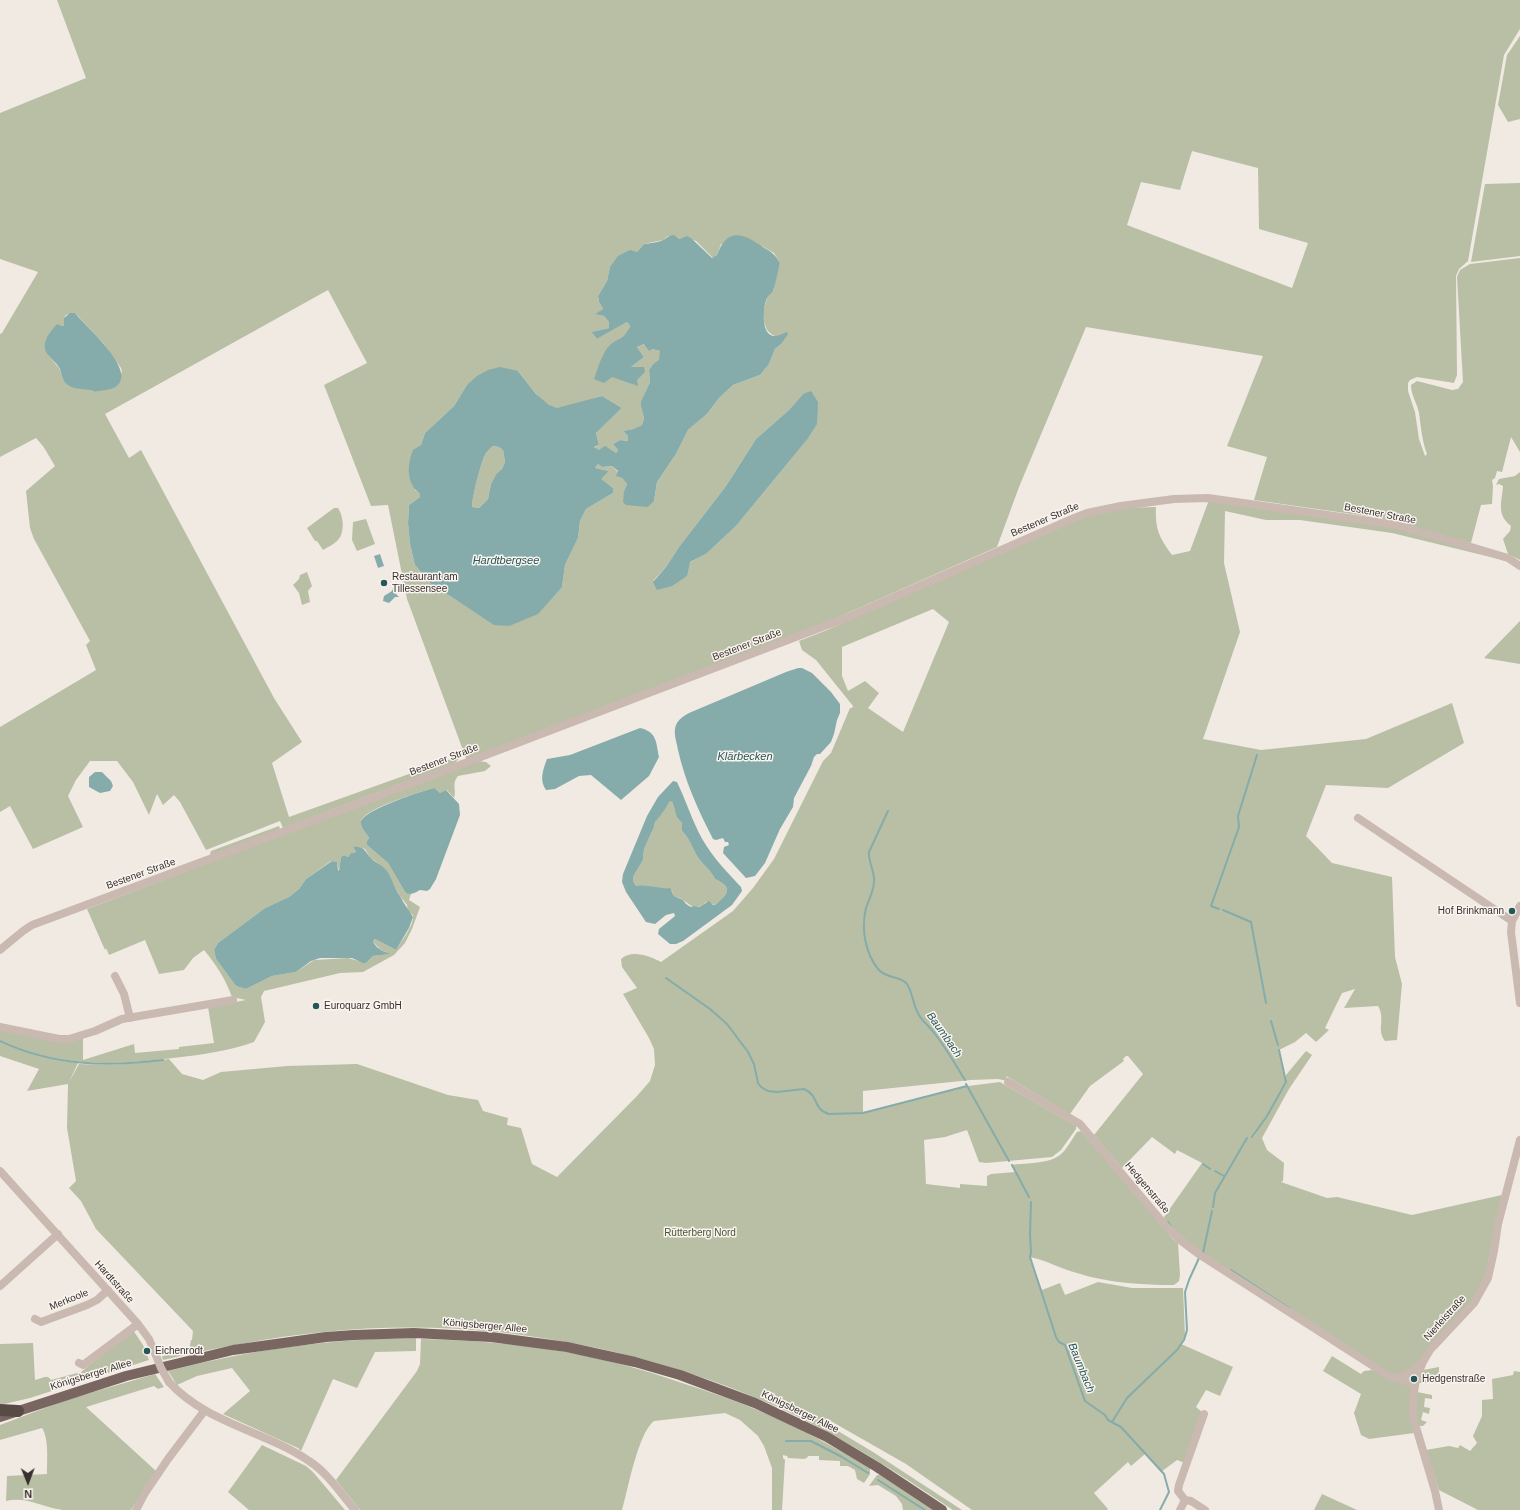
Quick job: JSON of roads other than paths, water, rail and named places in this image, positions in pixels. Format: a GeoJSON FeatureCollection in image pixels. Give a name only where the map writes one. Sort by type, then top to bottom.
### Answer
{"type":"FeatureCollection","features":[{"type":"Feature","properties":{"kind":"highway"},"geometry":{"type":"LineString","coordinates":[[0,1410],[18,1411]]}},
{"type":"Feature","properties":{"kind":"main road","name":"Königsberger Allee"},"geometry":{"type":"LineString","coordinates":[[0,1417],[126,1376],[232,1350],[326,1337],[354,1335],[414,1333],[491,1337],[567,1346],[635,1362],[680,1375],[755,1403],[827,1437],[877,1467],[942,1510]]}},
{"type":"Feature","properties":{"kind":"street","name":"Bestener Straße"},"geometry":{"type":"LineString","coordinates":[[0,950],[32,925],[352,806],[851,616],[1072,519],[1104,509],[1155,501],[1191,498],[1208,498],[1248,503],[1401,526],[1508,558],[1520,566]]}},
{"type":"Feature","properties":{"kind":"street"},"geometry":{"type":"LineString","coordinates":[[1358,818],[1512,921]]}},
{"type":"Feature","properties":{"kind":"street"},"geometry":{"type":"LineString","coordinates":[[1520,906],[1512,921],[1511,945],[1520,1003]]}},
{"type":"Feature","properties":{"kind":"street"},"geometry":{"type":"LineString","coordinates":[[115,976],[124,994],[130,1018]]}},
{"type":"Feature","properties":{"kind":"street"},"geometry":{"type":"LineString","coordinates":[[0,1027],[59,1039],[69,1039],[95,1031],[122,1019],[233,1000]]}},
{"type":"Feature","properties":{"kind":"street","name":"Hedgenstraße"},"geometry":{"type":"LineString","coordinates":[[1008,1082],[1080,1124],[1165,1225],[1180,1240],[1229,1274],[1380,1371],[1415,1386]]}},
{"type":"Feature","properties":{"kind":"street","name":"Nierleistraße"},"geometry":{"type":"LineString","coordinates":[[1439,1510],[1435,1491],[1413,1416],[1415,1386],[1422,1362],[1430,1350],[1474,1303],[1488,1278],[1498,1224],[1520,1140]]}},
{"type":"Feature","properties":{"kind":"street","name":"Hardtstraße"},"geometry":{"type":"LineString","coordinates":[[0,1171],[138,1324],[149,1339],[161,1368],[169,1382],[190,1400],[205,1410],[269,1439],[311,1462],[322,1471],[355,1510]]}},
{"type":"Feature","properties":{"kind":"street"},"geometry":{"type":"LineString","coordinates":[[0,1286],[58,1234]]}},
{"type":"Feature","properties":{"kind":"street","name":"Merkoole"},"geometry":{"type":"LineString","coordinates":[[35,1319],[41,1322],[88,1305],[97,1300],[108,1290]]}},
{"type":"Feature","properties":{"kind":"street"},"geometry":{"type":"LineString","coordinates":[[78,1363],[83,1365],[138,1324]]}},
{"type":"Feature","properties":{"kind":"street"},"geometry":{"type":"LineString","coordinates":[[1398,1378],[1408,1374],[1422,1362]]}},
{"type":"Feature","properties":{"kind":"street"},"geometry":{"type":"LineString","coordinates":[[136,1510],[145,1493],[168,1459],[205,1410]]}},
{"type":"Feature","properties":{"kind":"street"},"geometry":{"type":"LineString","coordinates":[[1204,1414],[1179,1484],[1178,1491],[1185,1500],[1191,1501],[1206,1510]]}},
{"type":"Feature","properties":{"kind":"street"},"geometry":{"type":"LineString","coordinates":[[1180,1510],[1185,1500]]}},
{"type":"Feature","properties":{"kind":"water","name":"Hardtbergsee"},"geometry":{"type":"Polygon","coordinates":[[[674,235],[679,239],[687,236],[691,238],[712,258],[717,255],[725,241],[734,235],[740,235],[753,240],[773,254],[780,263],[773,291],[767,298],[764,307],[765,326],[770,335],[777,336],[787,332],[788,334],[781,344],[775,349],[769,364],[760,375],[733,385],[719,398],[707,414],[688,430],[676,454],[657,482],[654,501],[650,505],[647,507],[626,505],[623,502],[624,491],[627,484],[622,478],[616,476],[618,471],[612,466],[602,467],[598,464],[595,468],[609,471],[601,479],[613,488],[613,493],[586,509],[580,521],[578,538],[565,565],[562,587],[538,614],[509,626],[494,625],[440,591],[431,584],[415,565],[410,544],[408,523],[409,505],[420,497],[420,494],[412,485],[409,474],[413,450],[421,445],[425,433],[454,406],[467,385],[477,376],[488,370],[500,367],[518,371],[536,394],[549,405],[557,408],[602,396],[622,408],[596,433],[599,445],[594,447],[599,450],[605,446],[616,453],[618,450],[613,444],[620,440],[628,441],[628,436],[623,431],[642,425],[644,418],[641,401],[650,382],[649,370],[653,364],[659,360],[660,351],[652,349],[649,351],[644,344],[637,347],[644,357],[631,367],[644,367],[645,372],[637,380],[638,386],[612,377],[604,383],[594,379],[600,362],[608,347],[626,334],[630,326],[627,322],[597,339],[592,332],[609,328],[609,322],[604,316],[595,314],[603,309],[599,302],[598,296],[607,281],[610,267],[618,256],[630,250],[637,252],[644,244],[658,242],[674,235]],[[493,446],[484,457],[479,471],[472,507],[479,508],[488,499],[491,484],[496,474],[502,469],[505,462],[503,450],[499,447],[493,446]]]}},
{"type":"Feature","properties":{"kind":"water"},"geometry":{"type":"Polygon","coordinates":[[[70,313],[75,313],[115,358],[120,368],[121,378],[116,387],[95,392],[78,389],[66,384],[59,367],[48,355],[45,343],[46,339],[56,325],[58,324],[64,326],[64,318],[70,313]]]}},
{"type":"Feature","properties":{"kind":"water"},"geometry":{"type":"Polygon","coordinates":[[[811,391],[818,402],[817,424],[806,441],[736,526],[706,554],[690,562],[687,576],[672,586],[657,590],[653,582],[666,567],[679,547],[726,486],[756,439],[789,410],[803,394],[811,391]]]}},
{"type":"Feature","properties":{"kind":"water"},"geometry":{"type":"Polygon","coordinates":[[[380,554],[384,566],[378,568],[374,556],[380,554]]]}},
{"type":"Feature","properties":{"kind":"water"},"geometry":{"type":"Polygon","coordinates":[[[394,586],[396,594],[399,597],[395,597],[389,603],[383,601],[384,596],[392,591],[394,586]]]}},
{"type":"Feature","properties":{"kind":"water","name":"Klärbecken"},"geometry":{"type":"Polygon","coordinates":[[[798,668],[802,668],[812,673],[831,692],[840,704],[840,713],[831,742],[820,754],[817,754],[814,757],[811,766],[794,798],[793,807],[780,829],[765,863],[755,876],[746,878],[723,853],[724,847],[729,845],[728,842],[725,842],[723,838],[716,840],[713,839],[702,817],[692,795],[681,762],[675,737],[676,726],[684,716],[689,713],[798,668]]]}},
{"type":"Feature","properties":{"kind":"water"},"geometry":{"type":"Polygon","coordinates":[[[640,728],[650,732],[655,738],[659,757],[649,776],[621,800],[591,775],[579,776],[555,789],[546,790],[542,779],[547,759],[570,755],[640,728]]]}},
{"type":"Feature","properties":{"kind":"water"},"geometry":{"type":"Polygon","coordinates":[[[95,772],[102,772],[111,781],[113,786],[110,791],[100,793],[89,787],[89,777],[95,772]]]}},
{"type":"Feature","properties":{"kind":"water"},"geometry":{"type":"Polygon","coordinates":[[[673,781],[677,782],[702,839],[717,860],[741,887],[742,891],[732,905],[683,941],[676,944],[670,944],[658,934],[659,929],[675,916],[674,913],[666,915],[655,924],[646,922],[626,892],[622,882],[623,874],[647,816],[658,797],[673,781]],[[672,801],[669,802],[655,822],[644,849],[643,860],[633,877],[633,881],[636,886],[670,888],[674,896],[683,900],[691,907],[699,907],[709,901],[715,905],[726,894],[727,888],[715,879],[701,862],[689,840],[682,831],[682,823],[677,817],[672,801]]]}},
{"type":"Feature","properties":{"kind":"water"},"geometry":{"type":"Polygon","coordinates":[[[434,788],[440,793],[446,790],[459,804],[460,815],[436,879],[430,889],[427,891],[420,890],[409,894],[405,892],[388,863],[367,845],[369,838],[361,822],[364,817],[382,807],[434,788]]]}},
{"type":"Feature","properties":{"kind":"water"},"geometry":{"type":"Polygon","coordinates":[[[353,847],[363,849],[372,859],[385,869],[413,917],[409,928],[396,950],[375,939],[373,941],[376,946],[390,954],[373,956],[366,963],[352,958],[320,958],[311,961],[296,972],[272,976],[246,989],[236,986],[216,959],[214,950],[218,943],[265,908],[289,897],[299,889],[306,879],[332,861],[337,862],[339,871],[341,857],[344,855],[348,857],[351,853],[356,852],[353,847]]]}},
{"type":"Feature","properties":{"kind":"waterway"},"geometry":{"type":"LineString","coordinates":[[1219,909],[1211,906],[1239,827],[1238,816],[1257,755]]}},
{"type":"Feature","properties":{"kind":"waterway","name":"Baumbach"},"geometry":{"type":"LineString","coordinates":[[888,811],[869,852],[874,883],[866,908],[864,924],[867,948],[874,963],[881,972],[905,981],[911,991],[915,1008],[922,1020],[939,1039],[965,1080]]}},
{"type":"Feature","properties":{"kind":"waterway"},"geometry":{"type":"LineString","coordinates":[[1223,910],[1251,922],[1266,1003]]}},
{"type":"Feature","properties":{"kind":"waterway"},"geometry":{"type":"LineString","coordinates":[[666,978],[710,1009],[727,1024],[748,1052],[754,1064],[758,1083],[761,1087],[768,1091],[777,1092],[804,1089],[812,1095],[820,1109],[829,1114],[863,1113],[967,1086]]}},
{"type":"Feature","properties":{"kind":"waterway"},"geometry":{"type":"LineString","coordinates":[[1271,1021],[1278,1045]]}},
{"type":"Feature","properties":{"kind":"waterway"},"geometry":{"type":"LineString","coordinates":[[0,1041],[40,1056],[60,1060],[100,1064],[121,1064],[163,1060]]}},
{"type":"Feature","properties":{"kind":"waterway"},"geometry":{"type":"LineString","coordinates":[[1252,1137],[1267,1116],[1286,1082],[1279,1050]]}},
{"type":"Feature","properties":{"kind":"waterway","name":"Baumbach"},"geometry":{"type":"LineString","coordinates":[[966,1084],[1009,1161]]}},
{"type":"Feature","properties":{"kind":"waterway"},"geometry":{"type":"LineString","coordinates":[[1213,1207],[1215,1193],[1247,1138]]}},
{"type":"Feature","properties":{"kind":"waterway"},"geometry":{"type":"LineString","coordinates":[[1203,1164],[1210,1169]]}},
{"type":"Feature","properties":{"kind":"waterway","name":"Baumbach"},"geometry":{"type":"LineString","coordinates":[[1012,1165],[1029,1197]]}},
{"type":"Feature","properties":{"kind":"waterway"},"geometry":{"type":"LineString","coordinates":[[1215,1171],[1224,1176]]}},
{"type":"Feature","properties":{"kind":"waterway","name":"Baumbach"},"geometry":{"type":"LineString","coordinates":[[1031,1202],[1030,1257],[1056,1337],[1059,1342],[1065,1345],[1085,1401],[1105,1415],[1108,1420],[1121,1427],[1164,1474],[1169,1492],[1160,1510]]}},
{"type":"Feature","properties":{"kind":"waterway"},"geometry":{"type":"LineString","coordinates":[[1203,1253],[1212,1211]]}},
{"type":"Feature","properties":{"kind":"waterway"},"geometry":{"type":"LineString","coordinates":[[1168,1222],[1171,1226]]}},
{"type":"Feature","properties":{"kind":"waterway"},"geometry":{"type":"LineString","coordinates":[[1112,1422],[1127,1398],[1177,1350],[1184,1340],[1187,1330],[1185,1292],[1199,1258]]}},
{"type":"Feature","properties":{"kind":"waterway"},"geometry":{"type":"LineString","coordinates":[[1231,1270],[1289,1308]]}},
{"type":"Feature","properties":{"kind":"waterway"},"geometry":{"type":"LineString","coordinates":[[786,1441],[811,1441],[842,1457],[868,1473]]}},
{"type":"Feature","properties":{"kind":"waterway"},"geometry":{"type":"LineString","coordinates":[[878,1480],[925,1510]]}},
{"type":"Feature","properties":{"kind":"place","name":"Restaurant am Tillessensee"},"geometry":{"type":"Point","coordinates":[384,583]}},
{"type":"Feature","properties":{"kind":"place","name":"Hof Brinkmann"},"geometry":{"type":"Point","coordinates":[1512,911]}},
{"type":"Feature","properties":{"kind":"place","name":"Euroquarz GmbH"},"geometry":{"type":"Point","coordinates":[316,1006]}},
{"type":"Feature","properties":{"kind":"place","name":"Eichenrodt"},"geometry":{"type":"Point","coordinates":[147,1351]}},
{"type":"Feature","properties":{"kind":"place","name":"Hedgenstraße"},"geometry":{"type":"Point","coordinates":[1414,1379]}},
{"type":"Feature","properties":{"kind":"park label","name":"Rütterberg Nord"},"geometry":{"type":"Point","coordinates":[700,1233]}}]}
